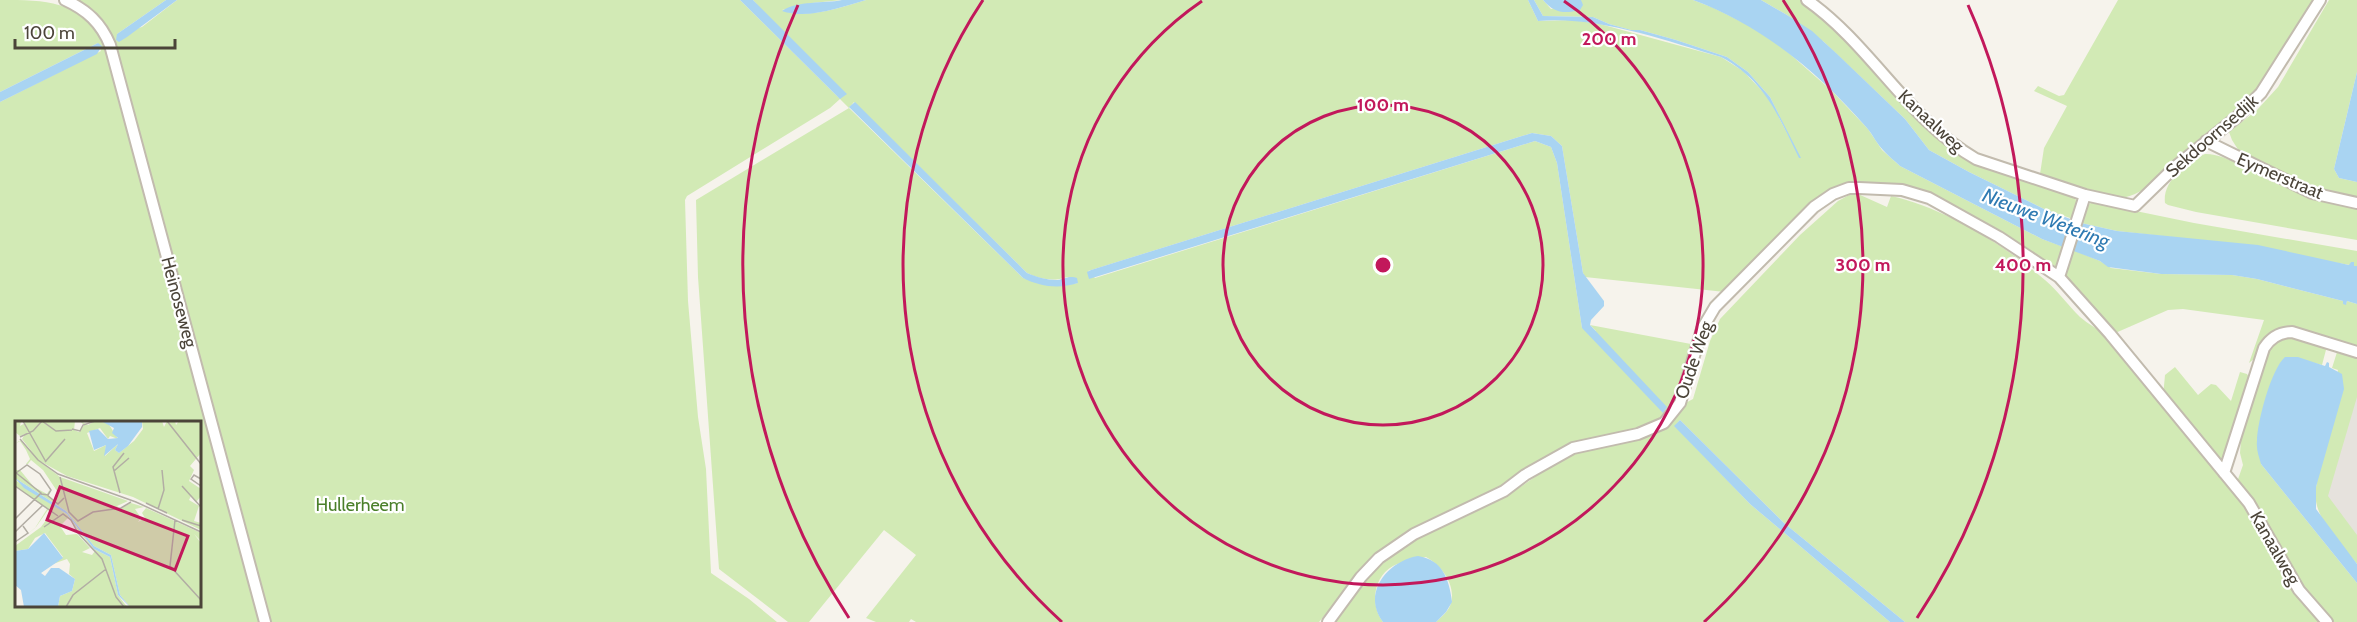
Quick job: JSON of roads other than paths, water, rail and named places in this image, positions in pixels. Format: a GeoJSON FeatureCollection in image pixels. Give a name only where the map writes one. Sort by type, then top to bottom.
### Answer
{"type":"FeatureCollection","features":[{"type":"Feature","properties":{"kind":"street","name":"Heinoseweg"},"geometry":{"type":"LineString","coordinates":[[65,0],[92,16],[105,33],[110,45],[265,622]]}},
{"type":"Feature","properties":{"kind":"street","name":"Kanaalweg"},"geometry":{"type":"LineString","coordinates":[[1807,0],[1828,15],[1916,110],[1962,151],[1976,159],[2085,195],[2135,206]]}},
{"type":"Feature","properties":{"kind":"street","name":"Sekdoornsedijk"},"geometry":{"type":"LineString","coordinates":[[2135,206],[2175,167],[2237,117],[2261,93],[2320,0]]}},
{"type":"Feature","properties":{"kind":"street","name":"Eymerstraat"},"geometry":{"type":"LineString","coordinates":[[2206,141],[2312,193],[2357,203]]}},
{"type":"Feature","properties":{"kind":"street","name":"Oude Weg"},"geometry":{"type":"LineString","coordinates":[[1328,622],[1373,565],[1414,534],[1485,501],[1573,448],[1638,434],[1664,423],[1680,403],[1699,336],[1709,315],[1814,207],[1833,194],[1849,188],[1912,192],[1970,220],[2059,277]]}},
{"type":"Feature","properties":{"kind":"street"},"geometry":{"type":"LineString","coordinates":[[2059,277],[2085,195]]}},
{"type":"Feature","properties":{"kind":"street","name":"Kanaalweg"},"geometry":{"type":"LineString","coordinates":[[2059,277],[2110,334],[2258,514],[2299,590],[2327,622]]}},
{"type":"Feature","properties":{"kind":"street"},"geometry":{"type":"LineString","coordinates":[[2224,473],[2261,356],[2271,339],[2281,333],[2292,332],[2357,351]]}},
{"type":"Feature","properties":{"kind":"water"},"geometry":{"type":"Polygon","coordinates":[[[166,0],[177,0],[127,37],[119,42],[116,40],[117,34],[166,0]]]}},
{"type":"Feature","properties":{"kind":"water"},"geometry":{"type":"Polygon","coordinates":[[[740,0],[753,0],[847,94],[840,99],[740,0]]]}},
{"type":"Feature","properties":{"kind":"water"},"geometry":{"type":"Polygon","coordinates":[[[866,0],[813,13],[782,11],[795,5],[866,0]]]}},
{"type":"Feature","properties":{"kind":"water"},"geometry":{"type":"Polygon","coordinates":[[[1528,0],[1534,0],[1543,16],[1593,17],[1609,24],[1676,40],[1727,57],[1748,72],[1770,97],[1801,158],[1760,88],[1721,57],[1607,26],[1561,20],[1538,21],[1528,0]]]}},
{"type":"Feature","properties":{"kind":"water"},"geometry":{"type":"Polygon","coordinates":[[[1543,0],[1581,0],[1583,5],[1580,10],[1564,12],[1551,8],[1543,0]]]}},
{"type":"Feature","properties":{"kind":"water","name":"Nieuwe Wetering"},"geometry":{"type":"Polygon","coordinates":[[[1693,0],[1761,0],[1787,15],[1812,31],[1836,53],[1905,119],[1929,150],[2044,209],[2081,223],[2117,231],[2258,245],[2349,265],[2354,262],[2354,266],[2357,266],[2357,304],[2347,301],[2346,305],[2343,301],[2257,279],[2232,275],[2161,274],[2108,267],[2100,261],[2042,239],[1900,166],[1881,148],[1848,107],[1788,53],[1743,23],[1693,0]]]}},
{"type":"Feature","properties":{"kind":"water"},"geometry":{"type":"Polygon","coordinates":[[[98,43],[102,46],[97,54],[0,102],[0,92],[98,43]]]}},
{"type":"Feature","properties":{"kind":"water"},"geometry":{"type":"Polygon","coordinates":[[[2357,72],[2357,182],[2339,178],[2334,169],[2357,72]]]}},
{"type":"Feature","properties":{"kind":"water"},"geometry":{"type":"Polygon","coordinates":[[[855,102],[1027,273],[1053,280],[1074,277],[1077,278],[1078,283],[1050,286],[1023,278],[849,107],[855,102]]]}},
{"type":"Feature","properties":{"kind":"water"},"geometry":{"type":"Polygon","coordinates":[[[1532,133],[1551,136],[1562,146],[1583,273],[1604,301],[1604,306],[1591,320],[1590,325],[1667,407],[1663,413],[1582,328],[1557,163],[1551,147],[1535,141],[1089,279],[1087,272],[1091,270],[1532,133]]]}},
{"type":"Feature","properties":{"kind":"water"},"geometry":{"type":"Polygon","coordinates":[[[2285,357],[2298,357],[2325,366],[2327,362],[2329,367],[2342,374],[2344,389],[2316,487],[2316,509],[2357,564],[2357,583],[2261,464],[2257,444],[2259,422],[2270,384],[2285,357]]]}},
{"type":"Feature","properties":{"kind":"water"},"geometry":{"type":"Polygon","coordinates":[[[1680,420],[1784,523],[1905,622],[1890,622],[1750,504],[1674,426],[1680,420]]]}},
{"type":"Feature","properties":{"kind":"water"},"geometry":{"type":"Polygon","coordinates":[[[1418,556],[1427,558],[1439,566],[1447,578],[1452,602],[1436,622],[1383,622],[1377,611],[1375,600],[1376,590],[1381,580],[1397,564],[1418,556]]]}},
{"type":"Feature","properties":{"kind":"park label","name":"Hullerheem"},"geometry":{"type":"Point","coordinates":[360,505]}}]}
